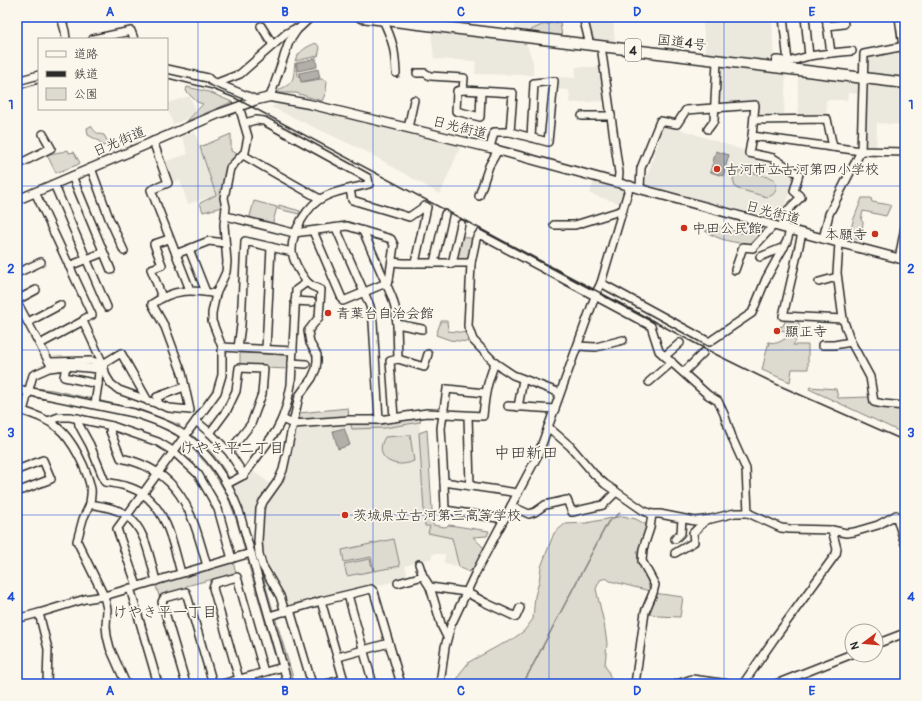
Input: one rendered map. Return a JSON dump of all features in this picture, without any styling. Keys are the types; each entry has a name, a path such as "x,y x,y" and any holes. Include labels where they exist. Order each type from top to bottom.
{"highway":[{"name":"国道4号","path":"361,17 905,83"}],"main road":[{"name":"日光街道","path":"17,200 153,141 239,106 270,97 309,104 494,149 902,260"}],"street":[{"path":"61,17 66,38"},
{"path":"270,97 289,42 297,30 311,17"},
{"path":"583,17 590,45"},
{"path":"783,17 788,62"},
{"path":"805,17 809,56"},
{"path":"826,17 831,53"},
{"path":"827,26 844,24 843,17"},
{"path":"823,239 829,214 861,151 864,54 904,46 899,17"},
{"path":"383,20 392,38 395,53 396,73"},
{"path":"261,26 273,45"},
{"path":"217,83 240,74 287,33 294,29 297,30"},
{"path":"98,38 131,31 134,38"},
{"path":"601,46 619,172 618,182"},
{"path":"776,68 776,60 788,62 809,56 852,51"},
{"path":"708,129 714,121 717,60"},
{"path":"168,69 208,78 210,81 257,100"},
{"path":"417,73 425,73 430,76 464,78 463,90"},
{"path":"17,81 38,75"},
{"path":"479,196 494,149 494,132 510,132 531,138 548,142 554,80 534,83 531,138"},
{"path":"481,92 480,117 456,111 457,91 463,90 513,93 510,132"},
{"path":"408,128 414,100"},
{"path":"601,284 709,342 755,310 766,279 787,241 786,229 788,210 801,197 794,191 799,174 773,158 749,153 755,105 686,110 677,124 660,121 641,168 640,188"},
{"path":"158,684 134,587 117,529 217,392 222,375 222,347 212,321 213,304 226,272 224,226 226,207 224,198 230,168 245,152 248,137 239,106"},
{"path":"582,116 611,116"},
{"path":"754,120 828,119 833,147"},
{"path":"244,123 256,120 264,121 368,178 368,184 327,195 320,199 308,211 294,234 291,245 292,252 300,274 312,286 321,290 319,317 308,331 310,343 317,355 317,361 312,378 299,396 283,470 278,481 262,502 259,517 259,554 262,565 288,611 312,684"},
{"path":"17,165 50,148 43,134"},
{"path":"752,136 861,151 905,152"},
{"path":"153,141 168,183 151,190 190,290"},
{"path":"243,155 320,199"},
{"path":"91,168 109,218 124,251"},
{"path":"72,176 102,252 111,270"},
{"path":"54,184 107,307"},
{"path":"440,684 447,637 457,610 538,454 595,296 601,284 630,185"},
{"path":"350,189 352,200 409,217 425,206 427,207 415,263"},
{"path":"35,192 92,315 40,344"},
{"path":"554,225 575,225 623,210"},
{"path":"434,264 445,214"},
{"path":"226,216 294,234 312,231 336,228 347,226 391,239 394,245 389,280 386,283 343,301 312,231"},
{"path":"452,264 461,224"},
{"path":"735,270 743,248 753,248 773,226"},
{"path":"902,260 905,227"},
{"path":"336,228 365,291 374,322 379,420"},
{"path":"363,231 395,307 398,359"},
{"path":"802,233 783,316 843,319"},
{"path":"560,393 513,375 495,363 473,340 468,326 471,263 476,239 479,234 651,326 659,351 708,395 718,402 746,469 748,513"},
{"path":"162,297 151,269 162,265 154,244 170,239"},
{"path":"176,254 208,241 225,243"},
{"path":"238,348 241,325 245,241 292,252"},
{"path":"839,243 837,277 843,319 851,342 870,377 874,402 905,406"},
{"path":"266,349 271,247"},
{"path":"760,257 784,247"},
{"path":"189,249 206,292"},
{"path":"69,266 102,252"},
{"path":"17,273 41,262"},
{"path":"392,262 434,264 471,263"},
{"path":"819,282 837,277"},
{"path":"227,484 244,475 276,431 282,419 291,385 296,290 307,282"},
{"path":"36,290 17,301 49,362 91,361 103,364 121,353 148,401"},
{"path":"190,410 182,373 165,327 152,304 162,297 190,290 216,294"},
{"path":"295,300 312,302"},
{"path":"28,322 60,305"},
{"path":"83,321 103,364 106,376 115,387 126,393 169,408 204,411"},
{"path":"397,324 422,329"},
{"path":"578,346 596,347 623,340"},
{"path":"822,345 834,345 851,342"},
{"path":"665,356 680,343"},
{"path":"222,347 293,351"},
{"path":"684,372 703,353"},
{"path":"394,418 390,361 398,359 424,367 428,354"},
{"path":"649,382 672,362"},
{"path":"292,363 306,364"},
{"path":"282,419 293,424 349,420 379,420 427,413 483,416 487,382 495,363"},
{"path":"66,366 64,377 98,384"},
{"path":"95,404 99,368 66,366 49,368 33,375 23,411 57,427 68,439 81,461 91,491 90,504 83,519 77,541 104,596 107,609 107,636 110,648 126,684"},
{"path":"210,433 227,410 236,391 239,368 264,369 262,394 251,424 229,452"},
{"path":"518,407 523,380"},
{"path":"159,405 157,397 184,387"},
{"path":"17,389 95,404 146,417 185,435 207,456 227,484 239,511 288,684"},
{"path":"485,393 447,389 441,428 445,510 504,519"},
{"path":"508,406 555,409"},
{"path":"468,416 470,486"},
{"path":"48,422 60,417 78,418 112,426 151,438 173,451 198,474 212,498 218,509 232,559"},
{"path":"78,418 79,425 90,445 105,482 125,486 142,493 164,518 181,573"},
{"path":"196,421 229,452 244,475"},
{"path":"112,426 110,431 121,458 144,465 158,473 178,492 191,513 207,566"},
{"path":"548,428 570,446 594,474 616,492 644,511 652,514 660,514 695,521 735,513 748,513 781,528 832,530 846,533 878,525 896,515 905,544"},
{"path":"17,470 43,460 50,479 17,492"},
{"path":"444,482 518,493"},
{"path":"511,506 529,514 535,512 544,504 567,500 572,512 604,505 616,492"},
{"path":"90,504 116,510 127,515 139,528 156,581"},
{"path":"635,684 645,612 653,593 654,585 642,561 643,549 650,528 652,514"},
{"path":"674,539 681,533 682,519"},
{"path":"675,553 694,542 693,533 706,520"},
{"path":"743,684 836,554 837,549 832,530"},
{"path":"17,616 39,613 85,599 104,596 251,553"},
{"path":"419,564 423,576 430,587 442,627 447,637"},
{"path":"398,582 423,576"},
{"path":"239,679 213,588 215,583 237,577 264,672"},
{"path":"430,587 466,592 516,617 520,608"},
{"path":"269,616 371,589 374,592 401,684"},
{"path":"186,684 162,602 164,598 186,592 213,684"},
{"path":"348,595 373,684"},
{"path":"321,601 345,682 326,684"},
{"path":"39,613 48,649 47,684"},
{"path":"884,641 905,632"},
{"path":"338,658 389,643"},
{"path":"776,684 844,657"},
{"path":"222,684 283,667"},
{"path":"677,684 692,679 729,684"}],"shaded area":[{"path":"512,17 551,17 552,22 517,32"},
{"path":"599,17 613,17 615,43 591,39 584,20"},
{"path":"702,17 772,17 774,64 706,54"},
{"path":"431,32 526,43 533,62 533,75 475,74 476,61 434,59"},
{"path":"905,48 905,77 865,73 864,54"},
{"path":"316,58 317,67 298,71 296,63"},
{"path":"720,66 786,71 784,114 758,116 758,103 717,106"},
{"path":"576,67 602,67 607,101 570,103 569,90 556,89 557,77 575,78"},
{"path":"318,69 320,78 301,82 299,73"},
{"path":"798,75 860,81 859,94 848,93 847,100 826,100 827,116 798,115"},
{"path":"865,81 903,88 903,105 905,105 904,125 877,123 876,148 863,148"},
{"path":"190,96 196,111 184,120 173,124 168,110 168,103"},
{"path":"299,102 462,143 440,194 367,152 271,107 281,103"},
{"name":"古河市立古河第四小学校","path":"664,124 746,151 773,162 795,176 780,223 644,186"},
{"path":"195,132 216,195 188,204 180,180 168,183 161,163 188,154 182,136"},
{"path":"716,151 729,155 723,176 710,172"},
{"path":"595,177 627,187 622,204 590,194"},
{"name":"茨城県立古河第三高等学校","path":"419,416 420,431 425,431 430,530 455,538 453,549 458,550 456,566 444,563 445,554 432,554 432,558 405,566 408,578 292,607 286,607 267,570 262,556 260,521 265,502 278,484 294,425"},
{"path":"344,428 350,445 338,449 333,431"},
{"path":"250,469 272,485 258,507 256,515 243,519 228,485"}],"green space":[{"path":"560,22 562,37 532,34 531,30 542,25"},
{"path":"316,43 320,48 318,56 295,61 303,50"},
{"path":"295,63 298,76 303,82 321,79 327,81 326,92 322,101 296,93 278,93 280,89 291,82"},
{"path":"187,87 209,92 232,102 187,121 203,104 197,102 186,91"},
{"path":"91,126 96,132 104,135 109,144 103,146 99,141 88,135 87,128"},
{"path":"231,134 231,151 240,155 227,169 223,207 203,212 200,203 216,195 200,147"},
{"path":"68,150 69,153 74,152 80,163 56,173 47,155"},
{"path":"744,170 774,179 776,185 775,193 767,197 735,187 733,179 737,173"},
{"path":"862,198 871,198 872,202 891,205 886,216 863,211 861,220 863,222 861,240 849,238 853,221"},
{"path":"254,201 277,207 272,226 249,220"},
{"path":"279,205 300,211 299,214 278,209"},
{"path":"751,223 768,228 750,244 738,243 715,237 705,231 719,227 738,232 750,233"},
{"path":"460,236 474,239 470,262 454,262"},
{"path":"786,319 794,319 799,323 799,329 794,333 796,341 793,345 808,345 808,369 792,369 790,382 762,370 768,345 770,345 768,342 777,343 785,339 786,331 779,330 779,327 783,326"},
{"path":"441,321 447,321 448,331 468,333 468,342 450,340 436,335"},
{"path":"240,353 290,355 289,369 240,367"},
{"path":"810,387 836,389 838,398 869,397 873,406 905,408 905,434 809,389"},
{"path":"35,388 53,390 141,410 180,425 175,435 157,425 127,415 80,405 35,398 32,396"},
{"path":"348,408 349,418 300,422 299,413"},
{"path":"421,416 420,422 385,428 352,429 350,422"},
{"path":"427,430 433,525 445,527 449,525 489,531 487,536 473,537 484,548 476,565 469,572 459,567 452,538 428,533 430,526 425,526 419,433"},
{"path":"410,435 414,461 400,464 393,463 383,456 381,451 385,437"},
{"path":"194,437 210,450 230,479 227,488 240,522 247,526 254,550 245,552 237,521 225,492 204,461 185,441"},
{"path":"623,516 636,519 648,526 637,553 639,563 647,579 650,591 610,581 606,578 600,580 596,589 607,643 605,665 613,684 455,684 461,672 469,662 510,641 524,631 533,619 535,596 541,567 554,533 565,524 586,523"},
{"path":"394,539 400,566 374,571 371,557 344,562 342,550"},
{"path":"370,559 373,571 347,576 344,564"},
{"path":"258,560 295,684 283,684 248,563"},
{"path":"233,562 236,573 186,586 186,589 159,596 155,583"},
{"path":"653,593 683,597 680,617 658,616 645,612"}],"waterway":[{"path":"523,684 608,522 620,513"}],"railway":[{"path":"168,78 212,89 235,98 717,355 778,385 905,441"},
{"path":"17,90 38,83"}],"place":[{"name":"古河市立古河第四小学校","path":"717,169"},
{"name":"中田公民館","path":"684,228"},
{"name":"本願寺","path":"875,234"},
{"name":"青葉台自治会館","path":"328,313"},
{"name":"顯正寺","path":"777,331"},
{"name":"茨城県立古河第三高等学校","path":"345,515"}],"district":[{"name":"けやき平二丁目","path":"232,448"},
{"name":"中田新田","path":"526,452"},
{"name":"けやき平一丁目","path":"165,612"}]}
